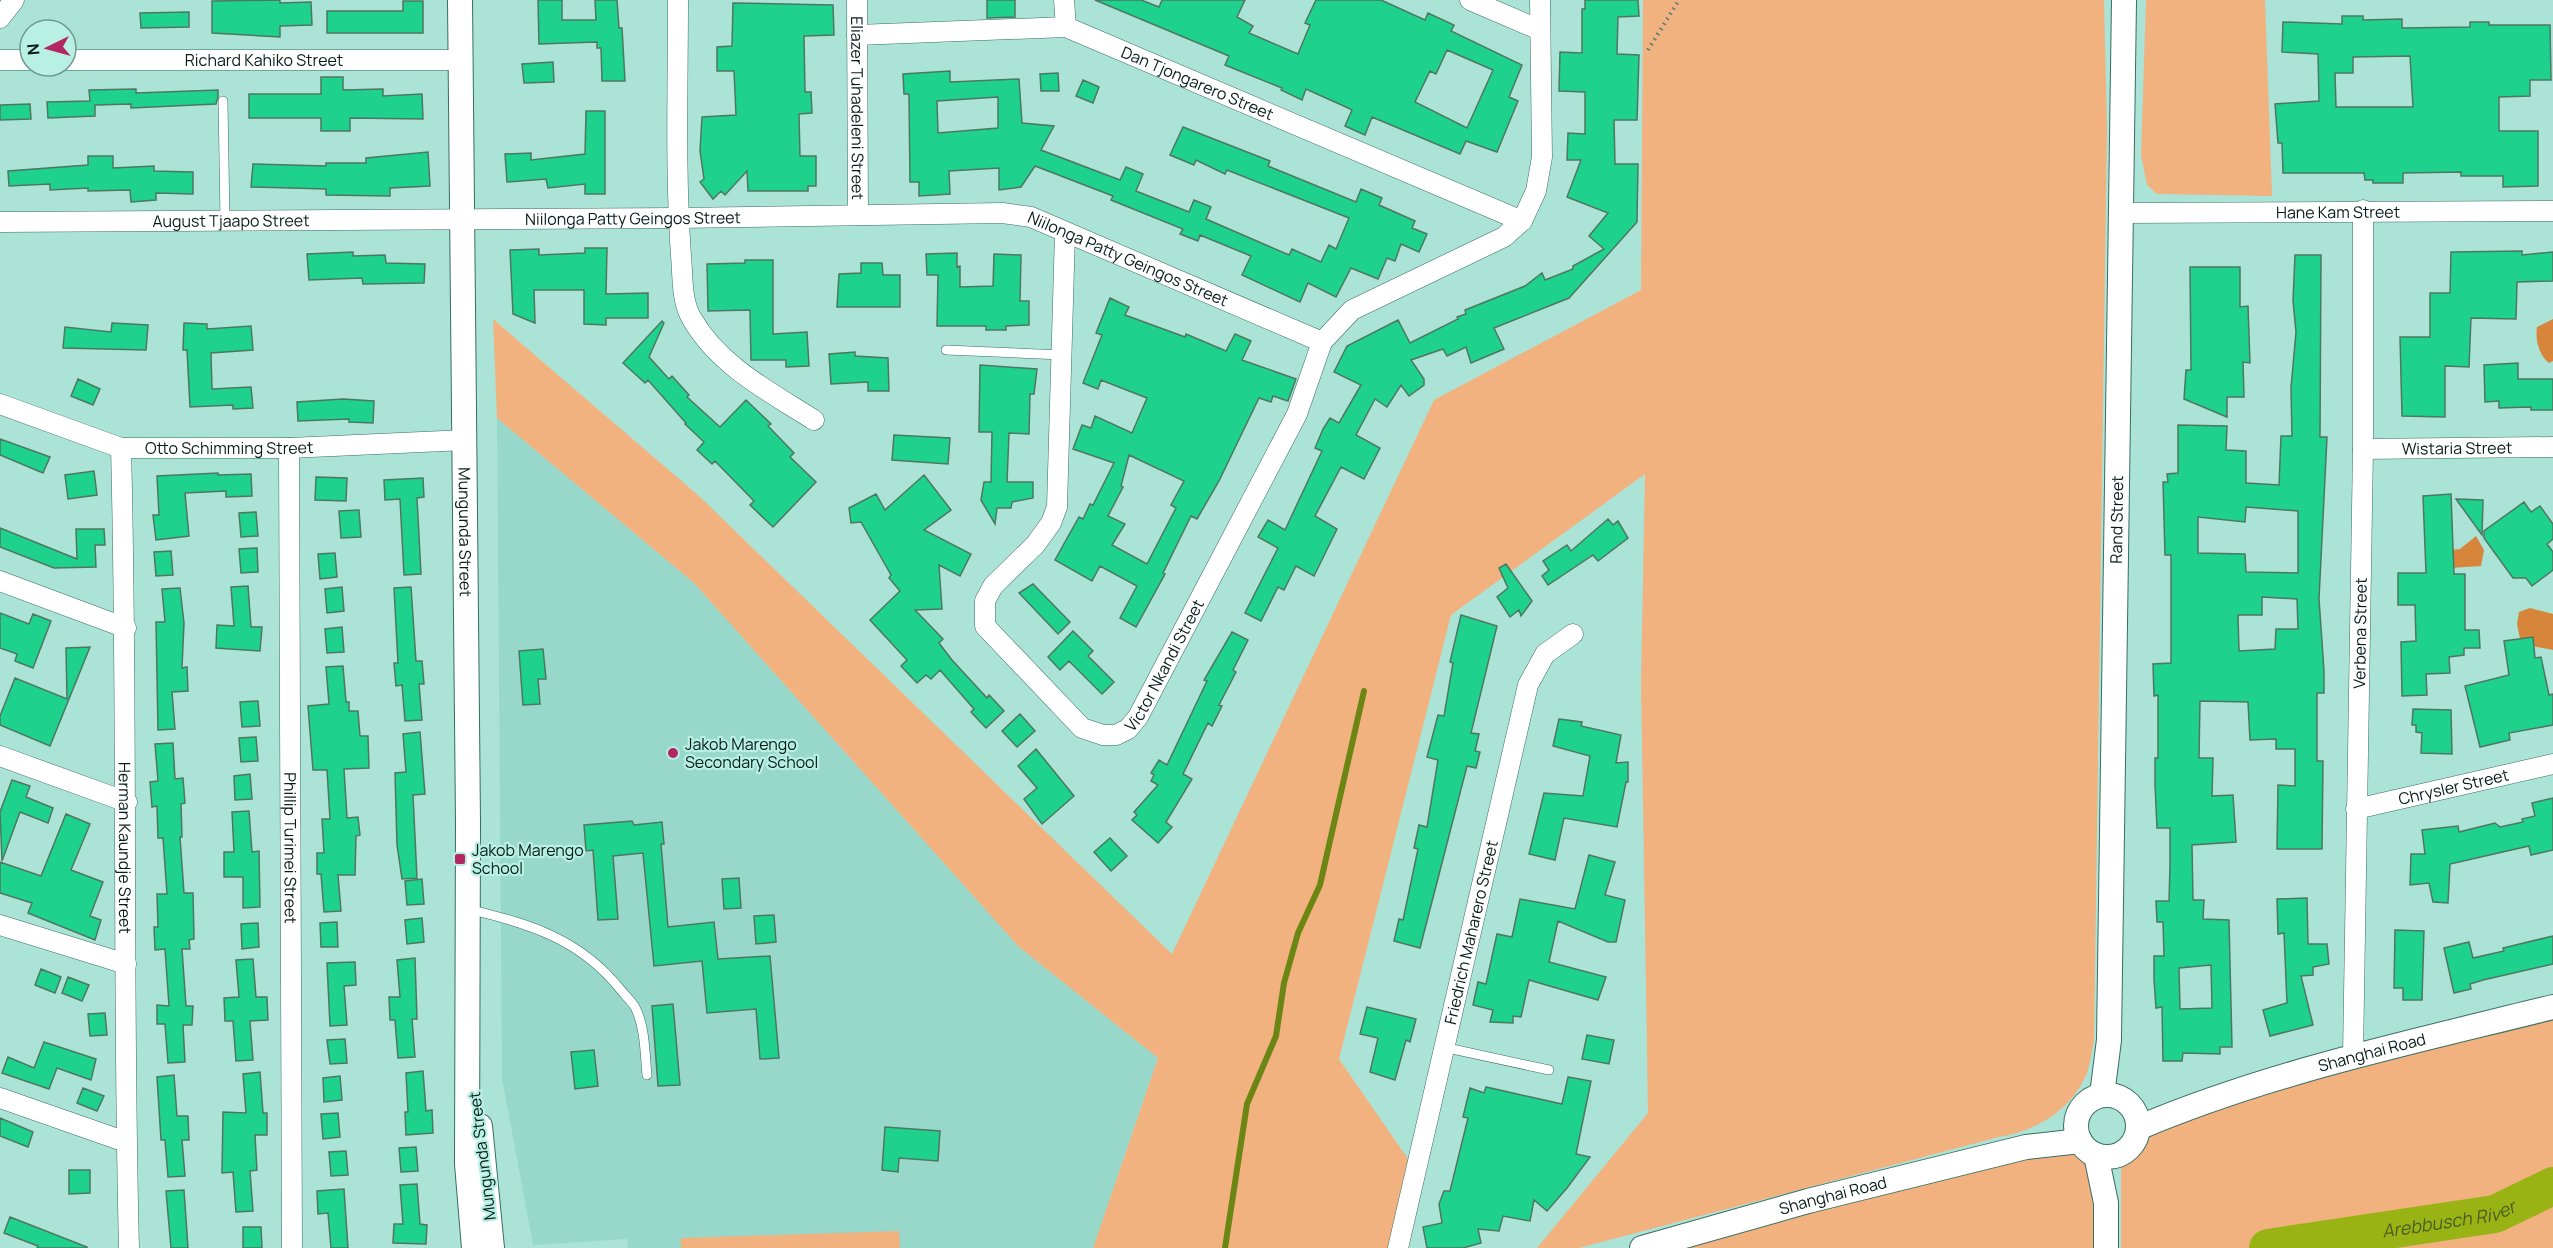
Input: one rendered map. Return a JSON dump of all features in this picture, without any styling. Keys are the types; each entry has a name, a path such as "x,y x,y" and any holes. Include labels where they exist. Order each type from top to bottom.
{"street":[{"path":"0,18 14,0"},
{"name":"Mungunda Street","path":"460,0 466,440 467,1164 474,1248"},
{"path":"678,0 678,218 685,303 691,318 741,374 814,420"},
{"name":"Eliazer Tuhadeleni Street","path":"857,0 858,215"},
{"path":"1064,0 1066,27"},
{"path":"1470,0 1540,30"},
{"path":"1322,342 1352,310 1504,237 1522,221 1536,191 1542,157 1540,0"},
{"name":"Rand Street","path":"2117,1099 2109,1040 2124,0"},
{"name":"Dan Tjongarero Street","path":"857,35 1066,27 1522,221"},
{"path":"0,60 18,60"},
{"name":"Richard Kahiko Street","path":"78,60 461,60"},
{"name":"Hane Kam Street","path":"2122,213 2362,210 2553,212"},
{"name":"Verbena Street","path":"2353,1056 2363,449 2362,210"},
{"name":"Niilonga Patty Geingos Street","path":"463,220 1002,213 1031,217 1322,342"},
{"name":"August Tjaapo Street","path":"0,222 463,220"},
{"name":"Victor Nkandi Street","path":"1065,233 1057,507 1051,523 1035,545 993,586 985,601 983,612 985,626 998,642 1082,728 1103,735 1116,735 1128,729 1138,717 1292,424 1322,342"},
{"name":"Otto Schimming Street","path":"0,404 121,448 289,448 466,440"},
{"name":"Wistaria Street","path":"2363,449 2553,447"},
{"name":"Herman Kaundje Street","path":"121,448 126,628 126,1142 129,1248"},
{"name":"Phillip Turimei Street","path":"289,448 292,1248"},
{"path":"0,581 126,628"},
{"name":"Friedrich Maharero Street","path":"1398,1248 1528,685 1545,654 1573,634"},
{"path":"0,756 127,802"},
{"name":"Chrysler Street","path":"2356,809 2553,764"},
{"path":"0,925 126,964"},
{"name":"Shanghai Road","path":"2138,1128 2193,1105 2353,1056 2553,1007"},
{"name":"Mungunda Street","path":"468,1065 476,1091 492,1248"},
{"path":"0,1098 126,1142"},
{"path":"2085,1138 2113,1156 2121,1153 2132,1143 2138,1128 2136,1115 2117,1099 2082,1107 2085,1138 2106,1208"},
{"name":"Shanghai Road","path":"2117,1099 2193,1105"},
{"name":"Shanghai Road","path":"1642,1248 1808,1201 2026,1147 2085,1138"},
{"path":"2106,1248 2106,1208 2121,1153"}],"lane":[{"path":"223,101 225,221"},
{"path":"946,350 1062,355"},
{"path":"468,909 521,922 567,942 606,972 635,1007 643,1037 647,1075"},
{"path":"1443,1047 1549,1070"}],"path":[{"path":"1648,50 1679,0"}],"shaded area":[{"path":"1643,0 2104,0 2107,128 2094,1041 2087,1073 2072,1098 2062,1108 2051,1117 2026,1130 1579,1248 1537,1248 1648,1113 1641,681 1645,474 1451,615 1339,1059 1415,1169 1398,1248 1093,1248 1158,1058 1019,947 694,583 497,418 493,319 699,496 1172,954 1434,400 1641,290"},
{"path":"2146,0 2265,0 2272,196 2157,194 2147,185 2141,155"},
{"path":"2553,319 2553,361 2549,363 2540,352 2537,327"},
{"name":"Jakob Marengo Secondary School","path":"497,418 694,583 1019,947 1158,1058 1093,1248 628,1248 627,1239 533,1245 502,1078"},
{"path":"2476,536 2484,550 2481,566 2450,568 2451,550 2460,549"},
{"path":"2530,608 2553,614 2553,650 2527,645 2520,639 2517,624 2519,612"},
{"path":"2553,1007 2553,1248 2121,1248 2121,1153 2132,1143 2138,1128"},
{"path":"2080,1141 2096,1155 2105,1248 1672,1248"},
{"path":"899,1231 900,1248 681,1248 681,1238"}],"building":[{"path":"280,0 280,3 311,2 312,25 280,26 280,37 212,33 212,1"},
{"path":"538,0 562,0 562,20 596,20 595,0 617,0 619,28 622,28 625,81 602,81 601,48 597,48 597,42 539,44"},
{"path":"987,0 1015,0 1015,17 987,18"},
{"path":"1095,0 1141,0 1159,7 1162,0 1245,0 1237,17 1253,26 1249,33 1298,54 1310,25 1305,23 1316,0 1381,0 1425,20 1428,13 1454,25 1451,31 1522,65 1509,97 1518,101 1497,152 1466,141 1460,154 1372,117 1365,135 1345,126 1352,110 1306,89 1302,100 1281,90 1282,88 1225,65 1229,56","holes":["1447,50 1493,70 1467,128 1415,102 1430,71 1436,74"]},
{"path":"1585,0 1638,0 1639,16 1618,17 1617,54 1639,55 1637,120 1614,120 1615,164 1638,164 1637,222 1569,298 1494,328 1504,349 1471,363 1466,347 1447,356 1443,349 1411,360 1424,379 1424,385 1409,396 1401,385 1387,407 1375,399 1356,435 1380,448 1364,479 1341,467 1315,516 1337,529 1314,576 1296,566 1284,590 1278,587 1261,621 1245,613 1278,548 1258,537 1268,520 1285,530 1322,451 1315,448 1323,429 1330,418 1339,423 1361,385 1334,372 1347,346 1398,320 1410,343 1458,319 1457,317 1466,314 1465,310 1525,286 1542,273 1545,280 1573,269 1573,266 1604,249 1589,236 1608,213 1567,197 1581,160 1567,160 1568,133 1585,134 1585,92 1559,91 1560,52 1582,53 1582,9 1585,9"},
{"path":"403,1 423,1 423,33 327,33 327,11 403,11"},
{"path":"733,3 833,5 834,35 804,36 805,92 811,92 812,113 799,114 800,156 816,156 816,186 808,186 808,191 748,191 747,171 725,195 721,191 713,199 700,182 704,179 700,151 702,117 736,115 734,71 717,71 717,47 732,46"},
{"path":"189,12 189,27 141,28 140,13"},
{"path":"2342,16 2363,16 2363,20 2402,19 2402,28 2470,27 2470,22 2489,22 2489,25 2550,25 2551,80 2530,80 2530,96 2499,97 2499,131 2538,131 2538,186 2503,187 2503,176 2461,176 2461,172 2403,173 2403,183 2373,183 2373,180 2365,180 2364,173 2283,173 2282,143 2278,143 2275,104 2319,101 2318,54 2282,52 2283,22 2342,24","holes":["2410,56 2413,107 2336,107 2335,73 2353,73 2353,57"]},
{"path":"553,62 554,82 524,83 522,64"},
{"path":"950,71 950,82 1019,79 1022,123 1054,126 1041,150 1120,180 1126,167 1143,174 1136,191 1189,212 1194,200 1211,207 1206,219 1289,255 1292,249 1321,262 1329,245 1336,249 1349,218 1227,170 1225,174 1196,160 1194,165 1170,155 1183,127 1270,161 1268,166 1356,202 1361,189 1382,198 1379,205 1415,221 1412,228 1427,234 1419,252 1401,244 1395,261 1387,258 1378,279 1351,268 1336,297 1308,283 1300,302 1242,275 1251,256 1200,235 1198,241 1180,234 1183,229 1111,200 1113,196 1035,166 1021,187 999,190 999,168 949,171 950,194 919,196 919,182 910,182 909,94 904,94 903,74","holes":["998,97 998,128 938,133 937,101"]},
{"path":"1058,73 1059,91 1041,91 1040,74"},
{"path":"321,77 343,77 343,90 383,89 383,96 422,94 423,119 350,118 350,131 321,131 321,118 249,118 249,94 321,94"},
{"path":"1083,80 1099,87 1093,103 1076,96"},
{"path":"136,89 136,93 218,90 218,97 216,104 131,108 131,104 95,105 95,116 48,118 47,102 90,101 89,90"},
{"path":"30,104 31,119 0,120 0,105"},
{"path":"586,111 605,111 605,194 585,194 585,184 548,188 546,179 507,182 505,154 531,153 531,160 585,154"},
{"path":"428,152 430,186 390,188 390,196 326,195 326,189 251,187 253,164 326,166 326,163 366,163 366,158"},
{"path":"88,156 113,156 113,168 154,166 154,171 193,172 193,194 156,193 156,200 131,202 130,190 88,191 88,188 50,190 50,184 9,186 8,171 88,165"},
{"path":"585,248 607,248 606,294 648,293 648,318 606,318 606,325 584,324 584,290 534,290 535,323 513,314 510,250 539,249 539,255 585,253"},
{"path":"2522,251 2522,255 2553,252 2553,281 2517,282 2516,319 2471,318 2469,367 2445,366 2445,417 2402,416 2400,337 2430,337 2430,293 2450,293 2451,252"},
{"path":"353,252 353,256 385,255 386,263 425,264 424,283 363,284 362,278 309,280 307,254"},
{"path":"957,253 957,267 960,266 960,287 993,286 994,254 1021,255 1020,301 1029,301 1029,325 1006,326 1006,330 986,330 986,326 937,326 938,275 927,275 926,254"},
{"path":"2295,255 2321,255 2320,437 2327,437 2319,599 2324,693 2317,693 2317,761 2323,761 2322,849 2277,849 2278,785 2295,786 2295,749 2276,749 2276,739 2250,740 2248,702 2200,701 2199,758 2213,758 2212,796 2233,795 2236,842 2192,845 2193,900 2204,900 2203,919 2229,920 2232,1047 2220,1047 2220,1054 2183,1053 2182,1061 2163,1061 2162,1007 2156,1008 2154,956 2164,956 2163,922 2157,922 2156,901 2169,901 2170,828 2157,828 2155,758 2158,758 2158,695 2154,696 2153,664 2171,663 2171,555 2165,555 2163,482 2168,482 2167,474 2178,473 2178,425 2227,426 2226,450 2246,451 2246,483 2279,485 2281,436 2292,436 2291,388 2296,332 2293,301","holes":["2246,507 2298,511 2298,573 2246,572 2245,554 2198,553 2198,517 2245,522","2262,597 2297,599 2298,629 2276,629 2275,649 2239,651 2238,615 2262,615","2211,965 2212,1008 2180,1009 2179,968"]},
{"path":"745,260 773,260 773,334 807,332 809,366 786,367 786,360 751,360 750,310 708,311 707,264 745,263"},
{"path":"861,263 882,263 883,275 900,275 900,307 837,307 839,274 861,273"},
{"path":"2190,267 2240,267 2240,307 2248,306 2250,363 2243,362 2244,397 2227,397 2227,417 2184,399 2186,370 2191,370"},
{"path":"1110,298 1129,307 1125,315 1185,337 1186,334 1226,351 1235,334 1251,341 1242,360 1296,379 1288,401 1273,396 1271,402 1259,398 1219,481 1197,519 1191,516 1163,573 1165,574 1136,627 1120,618 1137,586 1100,566 1092,581 1055,560 1079,517 1083,519 1090,504 1093,505 1114,463 1073,449 1082,425 1091,428 1095,416 1132,433 1147,398 1101,380 1098,389 1083,383 1102,335 1096,333","holes":["1129,455 1184,481 1171,505 1176,508 1147,564 1112,545 1125,524 1108,516 1123,487 1121,486"]},
{"path":"662,321 664,323 649,357 669,379 672,376 689,395 687,397 720,427 746,400 771,424 768,426 794,453 790,457 816,482 773,527 750,505 754,501 715,461 712,464 697,450 704,442 685,424 648,380 645,383 623,363"},
{"path":"112,323 148,325 146,350 63,348 65,327 111,332"},
{"path":"184,323 207,324 207,329 251,326 253,350 211,353 212,389 251,387 253,408 233,409 233,405 190,407 187,350 183,350"},
{"path":"855,352 855,356 888,358 889,391 868,391 868,382 831,384 829,354"},
{"path":"2518,363 2518,379 2553,379 2553,410 2531,410 2531,407 2499,408 2499,401 2485,402 2484,365"},
{"path":"980,365 1037,369 1034,394 1030,394 1029,434 1009,433 1007,482 1033,482 1033,498 1012,502 1011,508 997,508 995,524 981,500 984,482 991,482 992,432 979,432"},
{"path":"78,379 100,389 93,405 71,396"},
{"path":"343,399 374,401 373,423 349,422 349,419 298,421 297,402"},
{"path":"894,435 950,438 948,464 892,460"},
{"path":"0,439 50,457 43,473 0,455"},
{"path":"94,471 97,495 68,499 65,475"},
{"path":"218,473 218,475 251,474 252,496 226,497 226,491 185,493 189,536 156,540 153,515 159,515 157,476"},
{"path":"924,475 951,510 924,530 971,554 960,576 939,565 942,609 915,610 943,639 939,643 952,660 987,698 989,695 1004,711 986,728 971,712 974,709 940,670 931,679 926,675 917,683 901,666 907,660 870,620 900,591 889,578 891,575 861,522 851,523 849,508 876,494 885,510"},
{"path":"316,477 347,478 346,501 315,500"},
{"path":"423,478 424,497 417,498 421,574 404,575 400,499 385,500 384,480"},
{"path":"2451,494 2454,574 2465,574 2465,630 2479,630 2480,648 2464,648 2464,655 2449,657 2450,673 2426,674 2427,695 2402,696 2401,642 2416,641 2415,605 2398,605 2398,573 2426,573 2423,496"},
{"path":"2456,499 2483,500 2482,535"},
{"path":"2524,502 2531,512 2540,506 2553,524 2553,539 2547,544 2553,552 2553,570 2532,586 2526,578 2513,578 2484,538 2484,531"},
{"path":"359,510 361,537 341,538 339,511"},
{"path":"256,512 258,536 241,537 239,513"},
{"path":"1608,519 1613,525 1618,521 1628,538 1598,561 1593,555 1548,585 1542,576 1549,570 1543,561 1567,545 1571,551"},
{"path":"0,528 77,559 76,529 104,529 105,545 95,545 96,567 54,568 0,547"},
{"path":"257,548 258,572 241,573 239,549"},
{"path":"171,551 173,575 156,576 154,552"},
{"path":"335,553 337,577 320,579 318,554"},
{"path":"1506,564 1532,601 1521,616 1519,610 1510,617 1497,597 1508,588 1499,568"},
{"path":"1033,584 1070,622 1058,634 1019,593"},
{"path":"248,586 251,627 262,627 260,651 216,648 217,625 234,626 231,587"},
{"path":"342,587 344,611 327,613 325,589"},
{"path":"411,587 416,661 422,661 424,684 419,684 422,720 405,721 402,685 396,686 394,663 398,663 394,588"},
{"path":"180,588 184,623 182,668 187,667 188,691 172,692 175,729 158,730 156,622 165,622 162,589"},
{"path":"0,613 29,624 33,614 51,621 33,668 15,661 17,654 0,648"},
{"path":"1461,615 1497,626 1471,733 1479,734 1475,751 1480,752 1476,768 1467,766 1420,948 1394,941 1399,919 1403,920 1418,849 1414,848 1419,825 1427,827 1438,760 1427,757 1438,715 1444,716 1453,663 1450,662"},
{"path":"342,627 344,652 327,653 325,629"},
{"path":"1073,631 1093,651 1088,656 1114,682 1102,694 1069,661 1060,670 1048,657"},
{"path":"1232,632 1248,640 1233,670 1236,672 1219,705 1222,706 1212,726 1208,723 1183,774 1192,779 1166,822 1172,827 1158,843 1132,820 1137,815 1134,812 1158,785 1151,781 1154,775 1151,773 1159,760 1167,765 1207,681 1204,680"},
{"path":"2533,637 2535,658 2541,657 2549,695 2553,694 2553,725 2509,733 2510,740 2480,747 2465,686 2509,675 2504,641"},
{"path":"90,647 50,746 0,725 0,716 15,678 67,699 66,648"},
{"path":"543,649 546,679 538,679 540,704 523,705 519,651"},
{"path":"343,666 349,711 358,711 360,736 368,736 369,768 344,769 347,818 358,817 360,835 356,836 355,875 338,875 341,911 324,912 321,874 317,874 317,853 324,853 322,819 330,819 327,770 313,770 308,706 329,704 326,667"},
{"path":"258,701 260,726 242,727 240,702"},
{"path":"2413,709 2451,710 2452,754 2421,753 2422,733 2416,732 2416,725 2412,725"},
{"path":"1020,714 1035,731 1017,747 1002,731"},
{"path":"1559,719 1582,722 1581,726 1621,735 1616,763 1628,762 1628,782 1626,782 1617,827 1564,818 1555,860 1529,854 1544,793 1583,796 1590,756 1553,746"},
{"path":"420,732 425,794 413,795 417,878 402,879 397,845 395,773 406,772 403,734"},
{"path":"256,737 258,761 241,762 239,738"},
{"path":"173,743 175,779 183,778 185,803 181,804 182,837 180,837 184,893 193,893 194,939 189,940 190,949 182,949 186,1006 193,1006 192,1025 183,1025 185,1062 168,1063 165,1024 157,1024 157,1005 169,1006 165,949 155,950 154,927 158,927 157,894 167,894 163,838 158,838 157,806 152,807 150,782 158,781 155,744"},
{"path":"1036,749 1074,796 1042,824 1024,799 1037,788 1018,766"},
{"path":"250,774 252,799 235,800 234,776"},
{"path":"12,780 30,786 26,797 53,808 48,823 20,812 2,861 0,812"},
{"path":"2553,798 2553,850 2531,855 2529,846 2450,864 2448,903 2433,902 2429,883 2410,885 2411,854 2425,854 2422,830 2458,826 2459,832 2495,823 2500,827 2523,822 2522,819 2535,816 2532,803"},
{"path":"249,811 252,852 259,851 260,907 243,908 243,877 224,877 224,852 234,852 232,812"},
{"path":"66,814 90,824 71,870 103,882 90,916 101,920 95,940 28,913 32,903 0,893 0,862 41,876"},
{"path":"632,821 634,825 662,822 664,844 661,844 668,927 714,922 718,959 770,956 779,1058 760,1059 756,1009 707,1013 702,961 654,966 643,853 613,856 618,919 598,920 593,850 586,851 584,825"},
{"path":"1110,838 1127,856 1111,871 1094,852"},
{"path":"1589,855 1615,862 1605,895 1625,900 1616,942 1608,942 1558,921 1549,962 1606,977 1598,1000 1529,980 1521,1017 1513,1016 1513,1023 1490,1022 1493,1010 1473,1005 1478,982 1486,984 1497,934 1512,937 1520,899 1575,909"},
{"path":"739,878 741,908 724,909 722,879"},
{"path":"422,879 424,904 407,905 405,881"},
{"path":"2307,898 2308,944 2327,944 2329,964 2313,967 2313,975 2301,976 2313,1025 2270,1036 2263,1010 2287,1003 2284,933 2278,934 2277,899"},
{"path":"774,915 776,942 756,944 754,916"},
{"path":"422,918 424,942 407,944 405,920"},
{"path":"337,922 338,947 321,947 320,923"},
{"path":"258,923 259,947 242,949 241,924"},
{"path":"2395,930 2424,931 2422,1000 2403,1000 2403,988 2394,988"},
{"path":"2553,936 2553,964 2483,980 2470,984 2471,989 2454,993 2444,948 2469,942 2473,958"},
{"path":"415,958 417,1019 412,1019 415,1057 398,1058 395,1020 390,1020 389,997 400,997 397,960"},
{"path":"253,959 256,997 267,997 268,1020 250,1021 253,1060 236,1061 233,1021 225,1021 224,998 239,997 236,960"},
{"path":"355,962 356,985 344,986 347,1025 330,1026 327,963"},
{"path":"41,969 61,977 55,993 35,985"},
{"path":"68,977 89,985 82,1001 62,993"},
{"path":"673,1004 680,1085 658,1086 652,1006"},
{"path":"1367,1007 1416,1019 1410,1042 1406,1040 1395,1080 1370,1072 1378,1038 1360,1034"},
{"path":"105,1013 107,1035 90,1036 88,1014"},
{"path":"1587,1035 1614,1040 1609,1064 1582,1059"},
{"path":"345,1039 347,1063 330,1064 327,1040"},
{"path":"44,1042 96,1059 91,1080 57,1068 49,1089 2,1073 8,1057 34,1068"},
{"path":"594,1050 598,1086 575,1089 571,1052"},
{"path":"423,1071 426,1111 432,1110 433,1133 406,1135 405,1112 408,1112 406,1073"},
{"path":"260,1072 263,1113 267,1113 267,1135 255,1135 257,1170 250,1171 253,1211 236,1212 233,1172 222,1173 223,1112 246,1113 243,1074"},
{"path":"174,1075 177,1116 188,1116 189,1140 182,1140 185,1176 168,1177 165,1140 161,1140 157,1077"},
{"path":"340,1076 342,1100 324,1102 323,1078"},
{"path":"1568,1077 1591,1081 1576,1154 1590,1157 1567,1188 1547,1211 1534,1200 1530,1221 1503,1216 1499,1231 1478,1229 1481,1243 1463,1248 1427,1248 1423,1227 1442,1223 1439,1204 1444,1191 1450,1191 1468,1118 1463,1117 1470,1088 1484,1093 1486,1087 1562,1104"},
{"path":"83,1088 104,1096 97,1111 77,1103"},
{"path":"338,1113 340,1137 323,1139 321,1114"},
{"path":"0,1118 33,1132 28,1147 0,1136"},
{"path":"885,1127 940,1131 938,1161 899,1158 898,1172 882,1170"},
{"path":"416,1147 418,1171 401,1172 399,1148"},
{"path":"346,1151 348,1175 331,1176 329,1152"},
{"path":"69,1170 90,1170 90,1193 69,1194"},
{"path":"417,1184 420,1224 427,1225 426,1244 393,1243 394,1224 403,1224 400,1185"},
{"path":"344,1189 348,1248 331,1248 328,1213 318,1214 317,1191"},
{"path":"184,1190 188,1248 171,1248 166,1191"},
{"path":"10,1217 87,1248 37,1248 38,1246 4,1233"},
{"path":"243,1227 261,1227 262,1248 243,1248"}],"waterway":[{"path":"1225,1248 1247,1104 1276,1036 1284,983 1298,933 1320,885 1364,691"},
{"name":"Arebbusch River","path":"2268,1248 2495,1214 2553,1186"}],"place":[{"name":"Jakob Marengo Secondary School","path":"673,753"},
{"name":"Jakob Marengo School","path":"460,859"}]}
